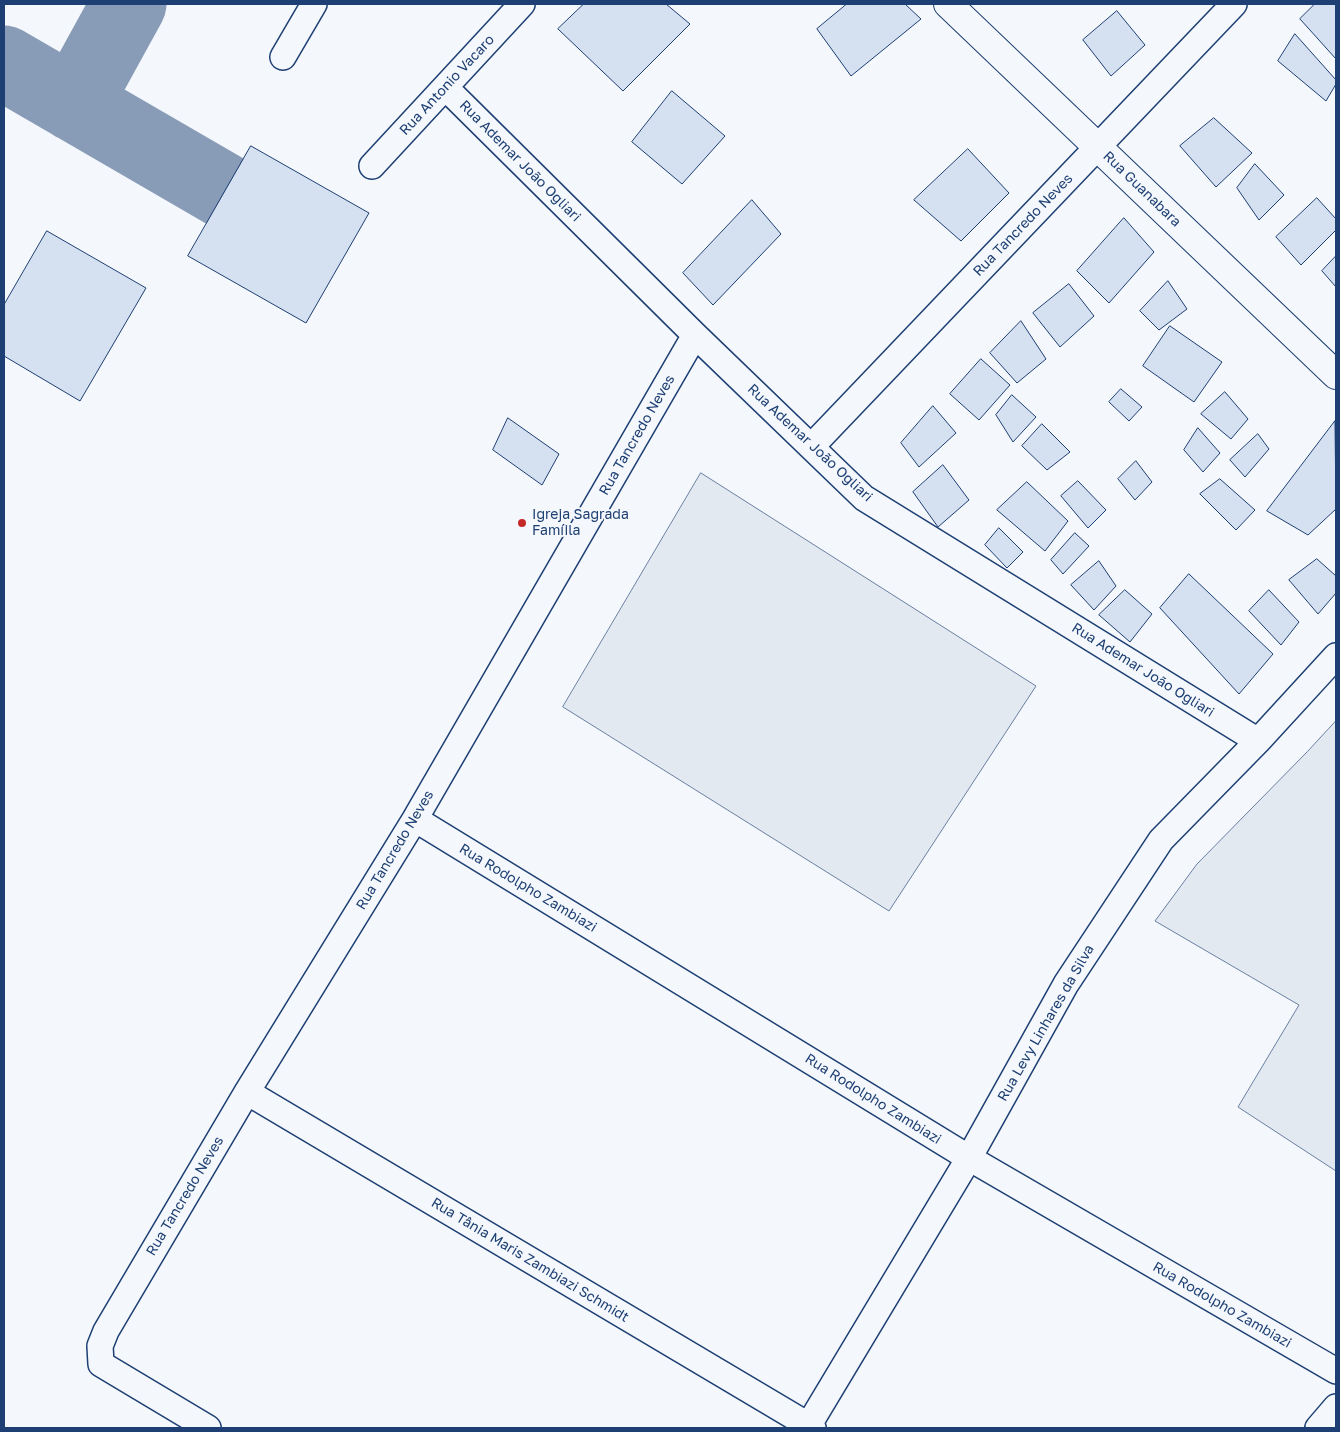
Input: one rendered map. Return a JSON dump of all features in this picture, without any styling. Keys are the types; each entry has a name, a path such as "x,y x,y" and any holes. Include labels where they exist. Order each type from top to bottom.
{"street":[{"path":"283,57 314,4"},
{"name":"Rua Antonio Vacaro","path":"372,166 522,4"},
{"name":"Rua Guanabara","path":"948,4 1336,375"},
{"name":"Rua Tancredo Neves","path":"812,446 1234,4"},
{"name":"Rua Ademar João Ogliari","path":"445,87 695,335 864,498 1258,741"},
{"name":"Rua Tancredo Neves","path":"208,1428 101,1364 100,1346 106,1331 247,1092 415,819 695,335"},
{"name":"Rua Levy Linhares da Silva","path":"809,1427 969,1158 1066,984 1161,840 1258,741 1336,656"},
{"name":"Rua Rodolpho Zambiazi","path":"415,819 969,1158 1336,1371"},
{"name":"Rua Tânia Maris Zambiazi Schmidt","path":"247,1092 809,1427"},
{"path":"1318,1428 1336,1408"}],"shaded area":[{"path":"701,473 1036,686 889,911 563,707"},
{"path":"1336,721 1336,1171 1238,1107 1299,1005 1155,921 1197,864"}],"building":[{"path":"584,4 666,4 690,24 623,91 558,29"},
{"path":"847,4 905,4 921,19 851,76 817,29"},
{"path":"1315,4 1336,5 1336,59 1300,19"},
{"path":"1117,11 1145,45 1111,76 1083,40"},
{"path":"1295,34 1336,80 1336,84 1326,101 1278,61"},
{"path":"672,91 725,136 682,184 632,142"},
{"path":"1214,118 1252,153 1216,187 1180,146"},
{"path":"251,146 369,213 306,323 188,256"},
{"path":"968,149 1009,193 961,241 914,200"},
{"path":"1255,164 1284,195 1259,220 1237,188"},
{"path":"1317,198 1336,219 1336,230 1301,265 1276,237"},
{"path":"752,200 781,234 713,305 683,273"},
{"path":"1124,218 1154,252 1109,303 1077,271"},
{"path":"47,231 146,288 80,401 4,356 4,305"},
{"path":"1336,256 1336,287 1322,271"},
{"path":"1168,281 1187,309 1159,330 1140,311"},
{"path":"1069,284 1094,316 1060,347 1033,313"},
{"path":"1021,321 1046,359 1017,383 990,353"},
{"path":"1170,326 1222,362 1194,402 1143,366"},
{"path":"981,359 1010,385 979,420 950,394"},
{"path":"1121,389 1142,407 1129,421 1109,402"},
{"path":"1225,392 1248,419 1231,439 1201,414"},
{"path":"1012,395 1036,417 1013,442 996,415"},
{"path":"933,406 956,433 919,467 901,443"},
{"path":"508,418 559,454 542,485 493,450"},
{"path":"1335,421 1336,509 1308,535 1267,511"},
{"path":"1042,424 1070,452 1047,470 1022,446"},
{"path":"1198,428 1220,453 1203,472 1184,450"},
{"path":"1258,434 1269,449 1245,477 1230,460"},
{"path":"1136,461 1152,482 1135,500 1118,479"},
{"path":"943,465 969,500 938,527 913,492"},
{"path":"1220,479 1255,510 1236,530 1200,494"},
{"path":"1078,481 1106,510 1088,528 1061,496"},
{"path":"1027,482 1068,521 1045,551 997,510"},
{"path":"999,528 1023,552 1007,568 985,545"},
{"path":"1075,533 1089,546 1063,574 1051,560"},
{"path":"1317,559 1336,576 1336,593 1318,614 1289,580"},
{"path":"1099,561 1116,586 1094,610 1071,585"},
{"path":"1189,574 1273,654 1239,694 1160,608"},
{"path":"1125,590 1152,614 1130,642 1099,615"},
{"path":"1269,590 1299,622 1281,645 1249,611"}],"taxiway":[{"path":"74,104 129,4"},
{"path":"4,63 223,190"}],"place":[{"name":"Igreja Sagrada Famíila","path":"522,523"}]}
